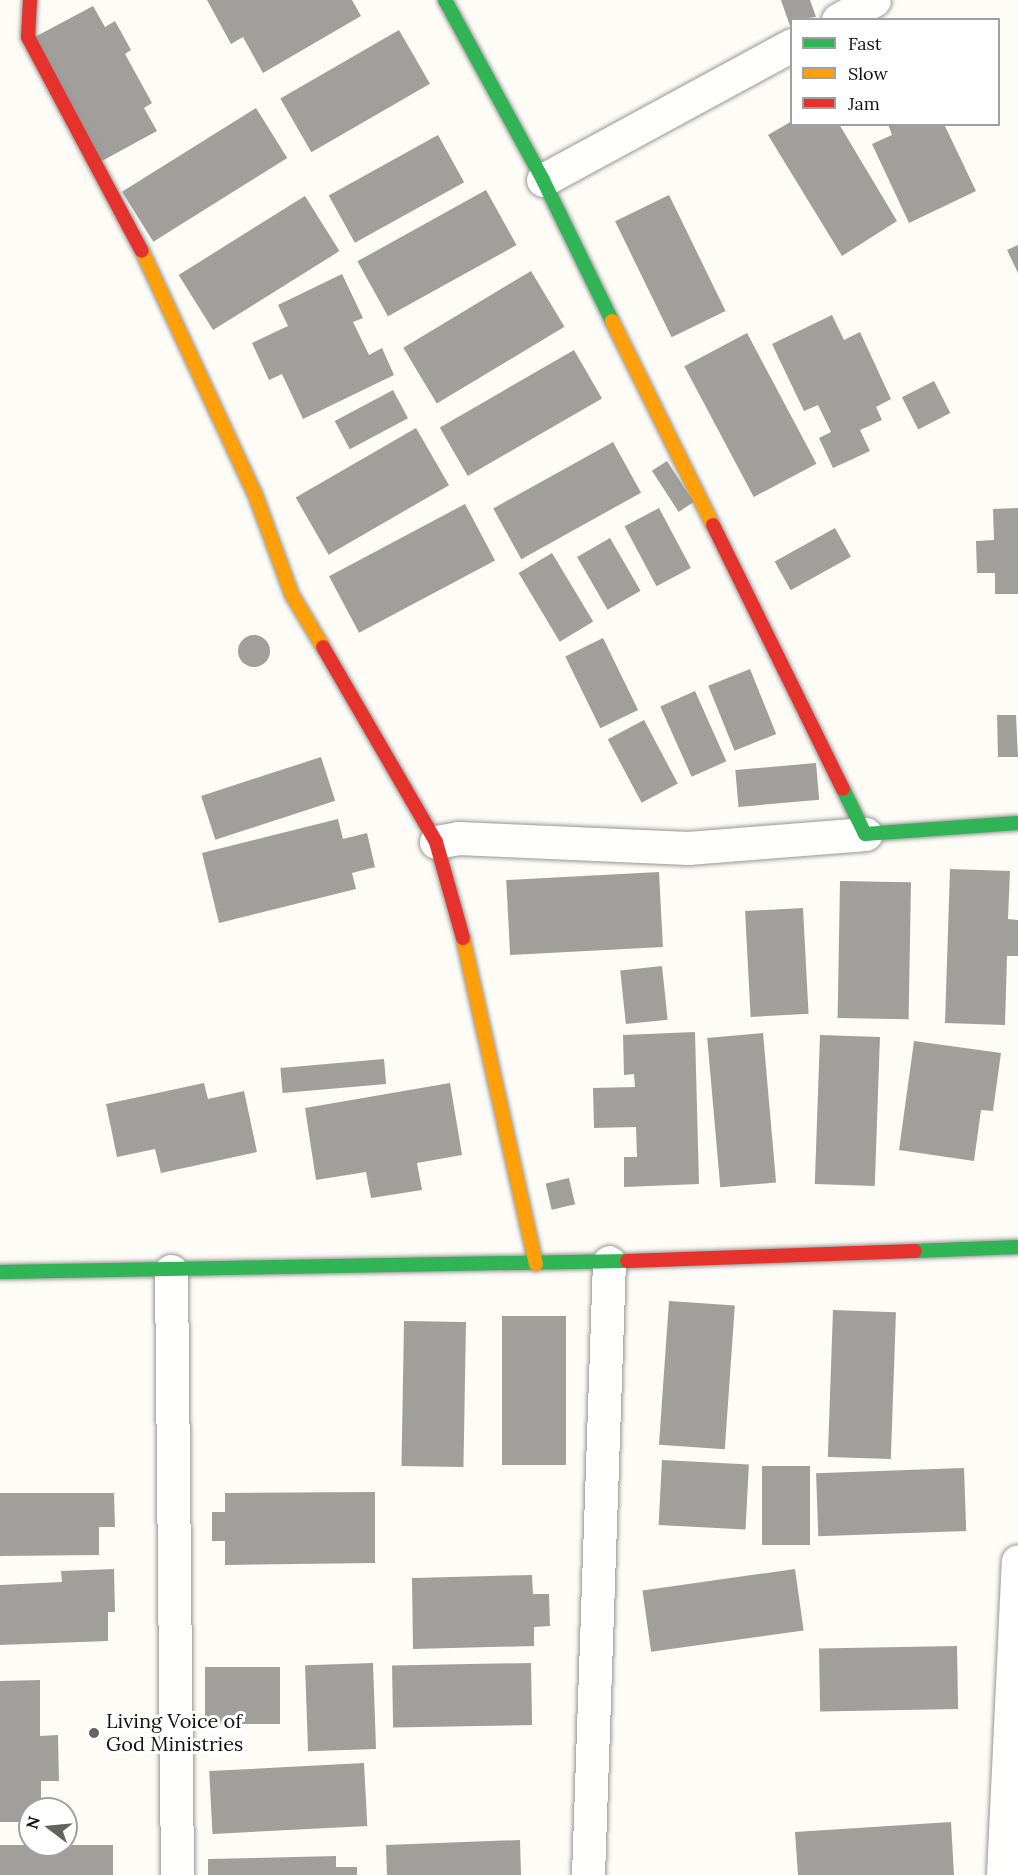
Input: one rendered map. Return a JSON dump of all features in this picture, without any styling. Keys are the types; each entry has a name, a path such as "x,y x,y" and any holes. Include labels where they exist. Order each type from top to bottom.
{"street":[{"path":"30,0 28,37 142,251 255,494 273,553 292,595 436,842 459,921 536,1264"},
{"path":"445,0 543,180 865,834"},
{"path":"842,18 874,0"},
{"path":"543,180 790,46"},
{"path":"436,842 458,838 688,849 1018,823"},
{"path":"0,1272 536,1264 1018,1247"},
{"path":"588,1875 609,1262"},
{"path":"171,1271 177,1875"},
{"path":"1003,1875 1018,1561"}],"building":[{"path":"207,0 352,0 361,16 263,73 243,37 231,44"},
{"path":"781,0 810,0 816,17 790,18 790,26"},
{"path":"93,6 105,27 115,21 131,50 125,54 152,103 144,108 157,131 100,162 33,38"},
{"path":"399,30 430,84 311,152 280,98"},
{"path":"256,108 287,158 153,242 122,192"},
{"path":"790,122 790,126 840,126 897,221 842,256 768,135"},
{"path":"889,126 945,126 976,191 909,223 872,144 892,135"},
{"path":"438,135 464,182 355,243 329,196"},
{"path":"486,190 517,245 388,316 357,261"},
{"path":"669,195 726,311 672,337 615,221"},
{"path":"305,196 339,251 213,330 179,275"},
{"path":"1018,245 1018,273 1007,250"},
{"path":"531,271 564,327 437,403 403,348"},
{"path":"342,274 363,318 353,322 369,355 382,348 394,375 303,419 282,374 269,380 252,343 288,326 278,305"},
{"path":"832,315 844,340 860,332 891,399 876,407 882,420 860,430 870,451 833,468 819,438 831,432 818,405 804,411 772,344"},
{"path":"747,333 816,464 754,497 684,366"},
{"path":"574,350 602,398 468,476 440,428"},
{"path":"934,381 950,413 918,429 902,397"},
{"path":"393,390 408,418 350,449 335,421"},
{"path":"416,428 449,485 329,555 296,498"},
{"path":"613,442 641,493 521,559 493,508"},
{"path":"667,461 694,502 679,512 652,471"},
{"path":"465,504 495,561 359,633 329,576"},
{"path":"659,508 691,568 656,586 625,526"},
{"path":"1018,508 1018,594 995,594 995,573 977,573 976,541 994,540 993,509"},
{"path":"835,528 851,557 791,590 775,561"},
{"path":"610,538 640,591 608,610 577,557"},
{"path":"552,553 593,622 560,642 519,573"},
{"path":"254,635 266,639 270,651 266,663 254,667 242,663 238,651 242,639"},
{"path":"603,638 638,710 600,728 565,656"},
{"path":"750,669 776,734 734,751 708,686"},
{"path":"695,691 726,761 692,777 660,706"},
{"path":"997,715 1016,715 1018,757 998,757"},
{"path":"644,720 678,784 642,803 608,739"},
{"path":"321,757 335,801 215,840 201,796"},
{"path":"816,763 819,800 739,807 735,770"},
{"path":"338,819 343,839 367,833 375,867 352,873 356,889 219,923 202,853"},
{"path":"950,869 1010,871 1008,919 1018,920 1018,956 1007,956 1005,1025 945,1023"},
{"path":"659,872 663,947 510,955 506,880"},
{"path":"840,881 911,882 909,1019 838,1018"},
{"path":"803,908 809,1014 751,1017 745,911"},
{"path":"662,966 668,1020 626,1024 620,970"},
{"path":"695,1032 699,1184 624,1187 624,1157 637,1157 636,1127 594,1128 593,1088 635,1087 634,1074 624,1075 623,1035"},
{"path":"763,1033 776,1182 720,1187 707,1038"},
{"path":"820,1035 880,1037 875,1186 815,1184"},
{"path":"914,1041 1001,1053 993,1111 981,1110 974,1161 899,1150"},
{"path":"384,1059 386,1084 283,1093 280,1068"},
{"path":"204,1083 208,1099 244,1091 257,1152 161,1173 155,1149 117,1157 106,1104"},
{"path":"450,1083 462,1155 417,1163 422,1190 371,1198 366,1172 316,1180 305,1108"},
{"path":"569,1178 575,1204 552,1210 546,1183"},
{"path":"669,1301 735,1306 725,1449 659,1445"},
{"path":"833,1310 896,1312 891,1459 828,1457"},
{"path":"502,1316 566,1316 566,1465 502,1465"},
{"path":"404,1321 466,1322 463,1467 401,1466"},
{"path":"662,1460 749,1465 745,1529 659,1525"},
{"path":"762,1466 810,1466 810,1545 762,1545"},
{"path":"964,1468 966,1531 818,1536 816,1473"},
{"path":"375,1492 375,1563 225,1565 225,1541 212,1541 212,1512 225,1512 225,1493"},
{"path":"0,1493 114,1493 115,1527 99,1527 99,1555 0,1556"},
{"path":"114,1569 115,1612 108,1612 108,1641 0,1645 0,1585 62,1582 61,1571"},
{"path":"795,1569 804,1630 651,1652 642,1590"},
{"path":"532,1575 533,1594 549,1594 550,1626 534,1627 534,1646 413,1649 412,1578"},
{"path":"957,1646 958,1709 820,1711 819,1648"},
{"path":"373,1663 376,1749 308,1751 305,1665"},
{"path":"531,1663 532,1725 393,1727 392,1665"},
{"path":"205,1667 280,1667 280,1724 205,1724"},
{"path":"40,1680 40,1736 58,1735 59,1781 41,1781 41,1797 18,1797 18,1822 0,1822 0,1681"},
{"path":"364,1763 367,1826 213,1834 209,1771"},
{"path":"951,1822 954,1875 798,1875 795,1832"},
{"path":"520,1840 521,1875 387,1875 386,1845"},
{"path":"0,1845 18,1845 18,1857 78,1857 78,1845 113,1845 113,1875 0,1875"},
{"path":"336,1856 336,1867 357,1867 357,1875 208,1875 208,1859"}],"traffic: fast":[{"path":"445,0 543,180 612,321"},
{"path":"843,789 865,834 1018,823"},
{"path":"915,1251 1018,1247"},
{"path":"0,1272 627,1261"}],"traffic: slow":[{"path":"142,251 255,494 292,595 323,647"},
{"path":"612,321 713,525"},
{"path":"463,938 536,1264"}],"traffic: jam":[{"path":"30,0 28,37 142,251"},
{"path":"713,525 843,789"},
{"path":"323,647 436,842 463,938"},
{"path":"627,1261 915,1251"}],"place":[{"name":"Living Voice of God Ministries","path":"94,1733"}]}
